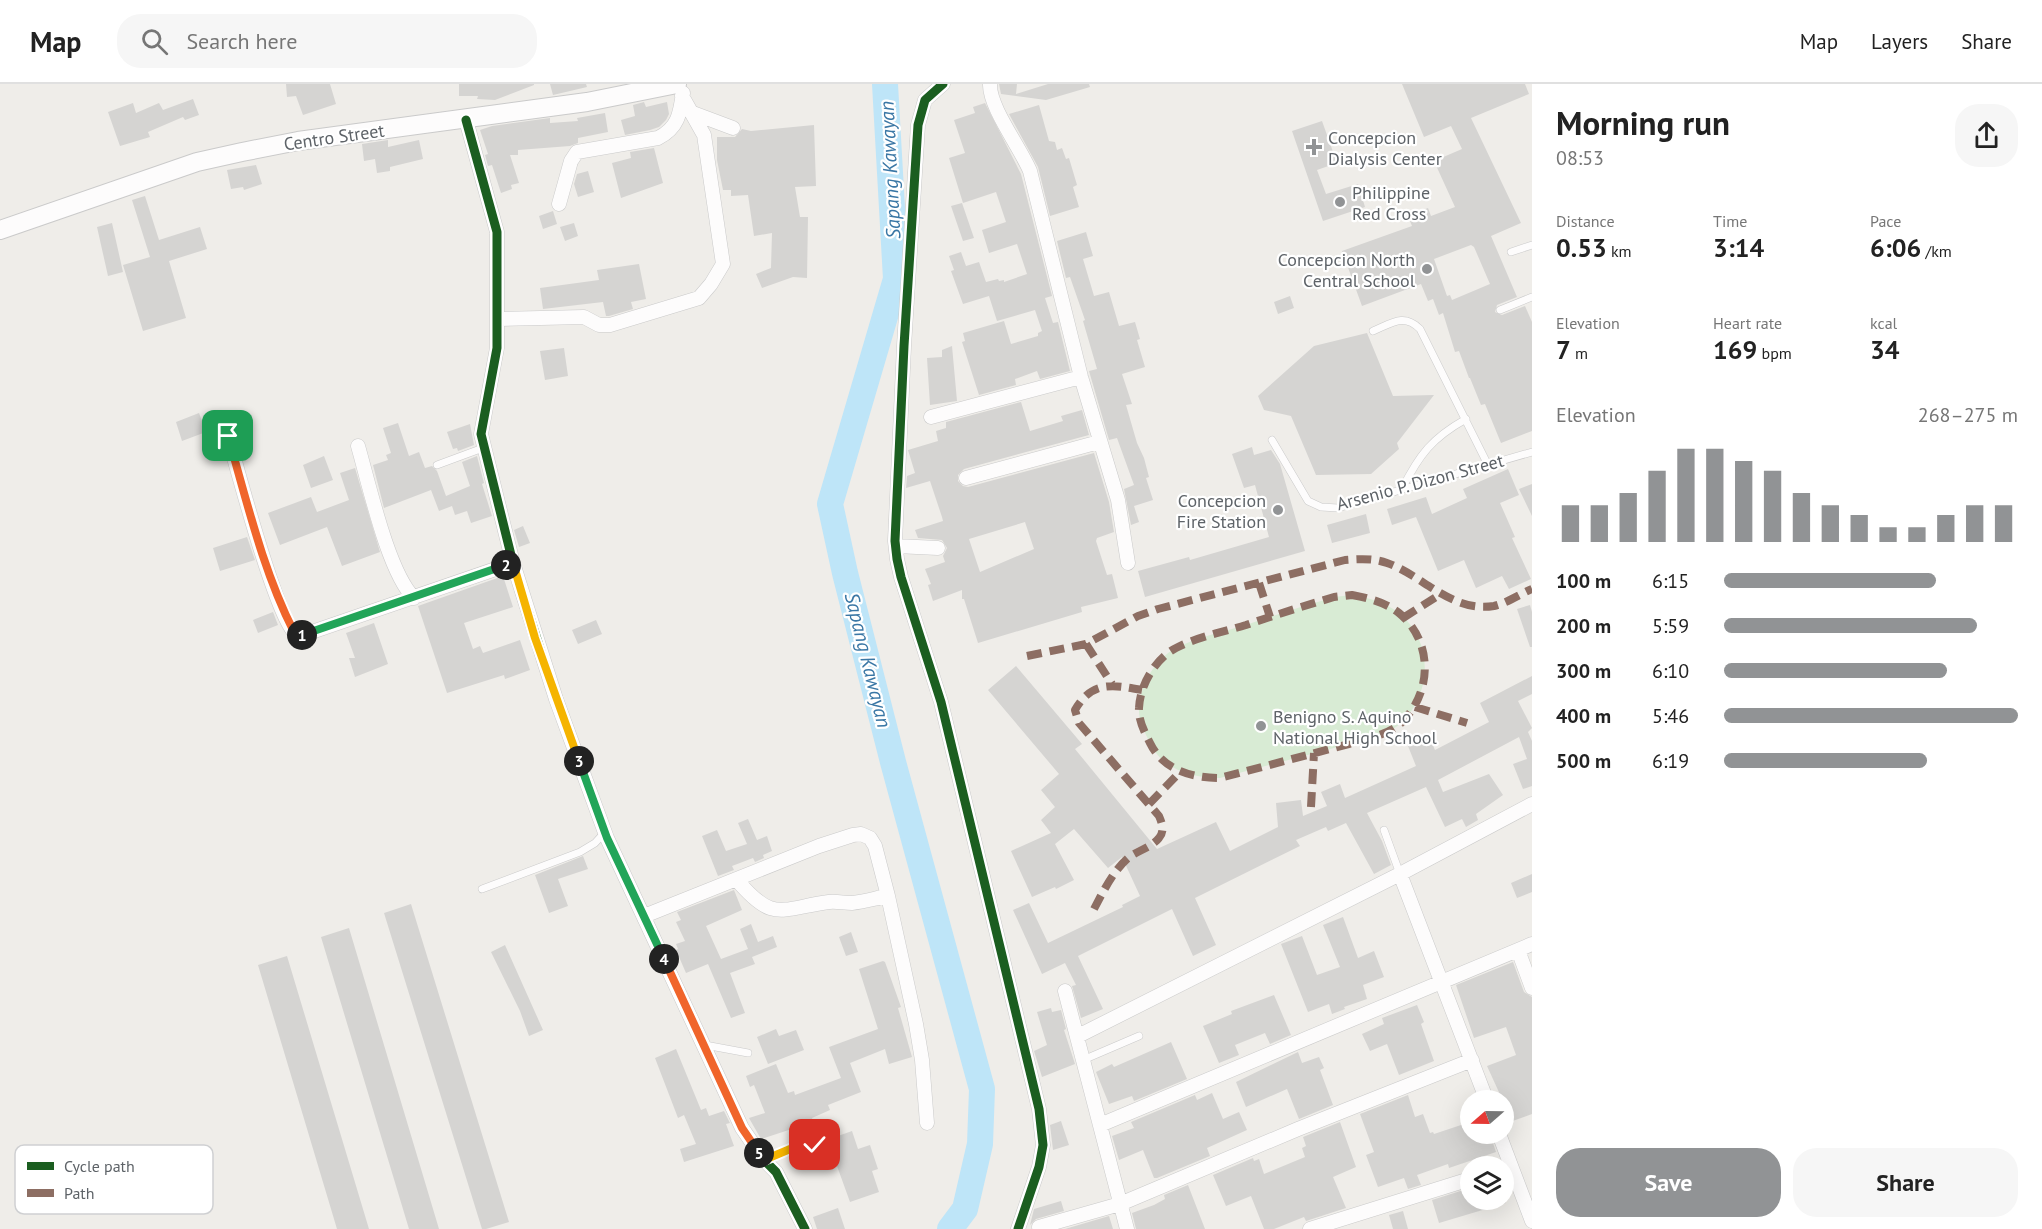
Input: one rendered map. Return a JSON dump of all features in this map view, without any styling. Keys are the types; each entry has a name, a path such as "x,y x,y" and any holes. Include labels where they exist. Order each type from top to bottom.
{"street":[{"path":"943,84 925,100 918,125 904,346 896,546 901,577 941,702 1039,1109 1043,1144 1039,1167 1018,1229"},
{"path":"990,84 991,96 997,111 1021,149 1030,171 1081,377 1118,500 1128,563"},
{"path":"499,320 584,317 599,325 610,325 699,297 711,284 723,264 704,135 681,88"},
{"path":"559,204 571,161 577,152 658,138 669,132 678,120 681,88"},
{"name":"Centro Street","path":"0,230 197,162 242,152 298,141 466,120 681,88"},
{"path":"693,113 733,128"},
{"path":"466,120 497,232 499,320 494,369 482,427 483,448 513,563 545,669 605,832 742,1128 764,1160 776,1172 805,1229"},
{"path":"931,417 1081,377"},
{"path":"228,436 249,511 281,607 294,632 303,635 513,563"},
{"path":"966,478 1100,442"},
{"path":"358,446 394,562 405,590 414,598"},
{"path":"896,546 938,548"},
{"path":"1078,1036 1400,874 1532,804"},
{"path":"644,916 819,846 861,834 870,838 875,846 888,896 916,1024 922,1060 927,1123"},
{"path":"1400,874 1483,1090"},
{"path":"736,879 761,905 777,910 795,910 832,902 858,902 888,896"},
{"path":"1100,1125 1532,944"},
{"path":"1518,950 1532,988"},
{"path":"1065,991 1127,1229"},
{"path":"1039,1227 1120,1204 1298,1129 1472,1060"},
{"path":"1310,1229 1460,1182"},
{"path":"1514,1183 1532,1221"}],"lane":[{"path":"1511,252 1532,245"},
{"path":"1500,310 1532,297"},
{"path":"1373,331 1405,319 1412,321 1420,329 1488,465"},
{"path":"1402,489 1428,445 1442,432 1466,419"},
{"name":"Arsenio P. Dizon Street","path":"1272,440 1308,501 1315,505 1338,508 1532,452"},
{"path":"437,465 483,448"},
{"path":"1384,830 1400,874"},
{"path":"482,889 580,852 595,843 605,832"},
{"path":"1083,1060 1139,1036"},
{"path":"705,1045 748,1053"},
{"path":"764,1160 802,1144 808,1143 819,1148"}],"green space":[{"path":"1352,595 1376,601 1394,609 1410,624 1418,637 1425,665 1424,680 1413,708 1400,724 1388,732 1368,739 1220,778 1179,771 1162,760 1146,735 1139,713 1142,690 1155,666 1168,653 1201,638 1334,597"}],"building":[{"path":"286,84 330,84 336,104 303,115 296,96 287,97"},
{"path":"459,84 534,85 495,100 477,99 478,96 459,96"},
{"path":"550,84 586,84 587,87 553,95"},
{"path":"999,84 1017,84 1016,94 1048,84 1089,84 1090,87 1046,100 1001,94"},
{"name":"Concepcion North Central School","path":"1402,84 1525,84 1529,94 1471,118 1521,223 1491,236 1517,297 1497,305 1495,312 1502,315 1525,306 1532,322 1532,431 1501,443 1485,404 1481,405 1459,351 1455,352 1443,313 1439,315 1433,299 1428,301 1421,284 1362,306 1342,251 1412,226 1408,216 1428,208 1431,216 1455,207 1434,161 1462,149 1451,126 1424,137","holes":["1471,245 1474,247 1490,284 1452,300 1450,295 1447,296 1434,259"]},
{"path":"193,99 199,115 185,120 183,117 148,132 150,137 120,146 108,112 133,103 136,113 159,103 163,110"},
{"path":"644,102 646,107 667,102 669,114 666,120 659,127 625,135 621,120 635,116 633,105"},
{"path":"985,103 1021,174 1052,296 1045,298 1053,323 1058,322 1070,371 1040,379 1037,371 1015,379 1016,385 979,395 962,342 965,341 963,333 1004,321 1011,344 1038,336 1038,333 1042,331 1035,310 997,321 989,296 963,304 951,271 954,270 949,256 961,252 966,266 979,262 986,282 998,279 1004,282 1027,274 1017,244 989,253 982,230 1006,222 996,192 963,203 949,158 965,153 954,120 975,113 973,107"},
{"path":"1039,105 1049,141 1055,142 1057,150 1062,148 1066,159 1069,158 1077,185 1073,187 1079,207 1050,216 1038,167 1009,114"},
{"path":"605,113 608,132 578,138 578,143 570,146 518,150 518,155 510,155 519,183 511,185 512,189 501,193 492,165 488,166 485,155 488,154 480,130 492,126 550,118 550,123 578,121 577,118"},
{"path":"1322,121 1337,163 1317,170 1326,194 1358,184 1365,207 1323,221 1292,131"},
{"path":"814,125 816,186 795,187 800,217 808,217 807,278 793,277 762,288 756,274 771,268 772,233 754,236 748,195 731,196 731,190 723,190 717,160 717,137 735,137 742,129 751,131"},
{"path":"388,140 388,147 419,140 423,159 390,167 390,171 377,173 375,159 364,161 362,144"},
{"path":"654,148 663,183 621,198 612,163 631,158 630,152"},
{"path":"256,165 262,184 244,190 243,187 231,189 227,170"},
{"path":"588,171 594,192 578,197 574,184 577,174"},
{"path":"145,196 159,240 200,227 207,249 169,261 186,318 143,331 123,265 150,257 132,200"},
{"path":"962,203 974,238 963,241 951,206"},
{"path":"553,211 557,224 543,229 539,216"},
{"path":"112,223 123,272 108,276 97,227"},
{"path":"574,223 578,236 565,241 560,227"},
{"path":"1086,232 1093,256 1083,259 1094,296 1109,292 1119,326 1135,322 1140,339 1137,340 1145,367 1122,374 1132,404 1126,405 1137,443 1144,458 1149,477 1146,478 1153,500 1134,506 1139,522 1131,525 1124,489 1134,485 1117,438 1109,440 1089,371 1097,369 1083,321 1085,320 1070,277 1066,278 1057,241"},
{"path":"639,264 646,299 631,302 633,309 606,316 603,302 543,309 540,288 599,280 597,270"},
{"path":"1290,296 1294,308 1278,314 1274,302"},
{"path":"1367,333 1393,396 1434,395 1397,443 1399,449 1371,474 1316,475 1291,416 1264,410 1258,396 1314,346"},
{"path":"952,346 957,401 930,405 927,358 942,357 942,350"},
{"path":"564,348 568,376 545,380 540,351"},
{"path":"1021,402 1030,431 1063,421 1061,416 1082,410 1089,435 964,469 958,475 958,481 968,487 1094,453 1109,502 1114,532 1097,538 1096,541 1107,575 1112,574 1118,598 1081,607 1082,612 978,643 964,599 962,599 962,590 933,601 928,585 931,584 925,569 945,562 943,556 947,548 942,540 918,538 915,530 943,521 930,481 906,488 907,476 915,473 908,450 938,441 936,431 946,428 946,422","holes":["1025,522 1034,549 980,572 969,539"]},
{"path":"199,413 206,432 182,441 176,422"},
{"path":"398,423 409,456 419,452 425,468 432,466 437,471 446,496 470,486 462,462 477,456 484,483 482,484 492,516 471,523 467,511 455,515 452,506 439,511 431,490 384,508 373,465 388,460 386,455 391,453 383,428"},
{"path":"470,424 474,445 458,451 457,448 453,449 447,432"},
{"path":"1252,447 1254,455 1271,450 1280,464 1305,551 1145,597 1138,571 1189,557 1190,560 1269,537 1255,485 1244,488 1232,454"},
{"path":"324,456 333,480 311,488 303,465"},
{"path":"355,468 380,552 342,566 327,527 280,545 268,513 311,497 317,512 349,500 340,473"},
{"path":"1508,469 1519,495 1500,503 1515,537 1512,538 1531,579 1509,589 1502,576 1476,588 1464,560 1438,571 1416,517 1392,525 1387,509 1426,497 1432,514 1467,498 1463,489"},
{"path":"1532,484 1532,516 1519,489"},
{"path":"1366,514 1370,533 1332,543 1327,525"},
{"path":"523,526 530,543 519,547 514,530"},
{"path":"247,537 255,560 220,571 213,548"},
{"path":"503,576 513,607 464,623 473,649 480,646 483,653 520,640 530,670 505,679 504,675 447,693 418,606"},
{"path":"1530,605 1532,647 1530,647 1517,609"},
{"path":"273,612 278,625 258,633 253,620"},
{"path":"596,620 602,634 578,644 572,630"},
{"path":"374,623 388,664 355,677 349,658 355,658 346,633"},
{"path":"1016,666 1082,744 1075,749 1157,849 1216,822 1230,851 1278,827 1276,803 1301,800 1303,816 1327,806 1321,792 1340,784 1345,798 1416,766 1408,746 1429,737 1435,750 1489,722 1480,703 1532,676 1532,694 1518,701 1532,728 1528,732 1532,741 1532,786 1523,789 1513,764 1527,759 1519,737 1438,780 1443,792 1489,774 1503,795 1476,814 1478,820 1466,827 1462,819 1445,827 1426,787 1367,813 1382,841 1391,865 1374,874 1346,823 1328,831 1326,827 1296,840 1300,846 1195,898 1216,945 1193,956 1172,909 1078,956 1103,1009 1081,1018 1072,986 1076,985 1065,963 1042,974 1013,910 1029,903 1048,943 1123,907 1122,905 1140,896 1122,857 1108,868 1074,829 1055,844 1074,880 1032,897 1011,851 1051,833 1041,820 1055,807 1041,790 1059,774 988,690"},
{"path":"748,819 757,840 767,836 772,851 755,862 753,858 732,866 734,870 718,876 702,836 717,830 726,851 747,844 738,823"},
{"path":"583,856 588,869 558,879 568,906 549,913 535,875"},
{"path":"1532,874 1532,892 1517,898 1511,883"},
{"path":"734,890 742,910 706,926 721,959 748,949 740,929 751,924 758,942 773,936 777,947 752,957 755,964 730,973 745,1013 731,1018 708,964 686,973 676,950 678,949 676,944 685,941 676,922 681,920 677,912"},
{"path":"411,904 509,1222 486,1229 482,1229 384,913"},
{"path":"1343,917 1358,958 1374,951 1384,977 1363,985 1367,999 1332,1014 1329,1004 1308,1012 1281,944 1302,936 1317,975 1340,967 1323,925"},
{"path":"349,928 439,1229 409,1229 321,937"},
{"path":"851,932 858,952 846,956 839,937"},
{"path":"505,945 543,1030 529,1036 520,1011 491,952"},
{"path":"287,956 369,1229 337,1229 258,965"},
{"path":"883,961 901,1007 898,1008 912,1057 889,1064 885,1049 850,1063 861,1092 828,1105 830,1110 812,1118 818,1134 802,1138 798,1127 761,1139 749,1118 765,1113 754,1085 750,1087 746,1076 776,1064 788,1093 794,1091 795,1095 841,1078 829,1047 878,1029 859,969"},
{"path":"1513,962 1524,992 1532,997 1532,1114 1514,1120 1514,1090 1498,1090 1487,1066 1516,1055 1506,1027 1474,1038 1456,985"},
{"path":"1274,995 1291,1035 1270,1044 1265,1033 1235,1045 1239,1055 1219,1063 1203,1026 1232,1014 1231,1011"},
{"path":"1417,1005 1434,1061 1399,1075 1387,1044 1370,1051 1362,1034 1384,1024 1382,1018"},
{"path":"1051,1008 1052,1012 1061,1010 1066,1029 1064,1030 1075,1064 1042,1077 1034,1051 1047,1045 1037,1012"},
{"path":"776,1029 779,1036 796,1030 804,1050 768,1064 757,1037"},
{"path":"1171,1042 1187,1079 1134,1101 1132,1096 1109,1104 1096,1072 1112,1064 1114,1067"},
{"path":"676,1049 701,1110 706,1108 709,1116 724,1111 730,1123 726,1124 734,1146 684,1162 680,1149 696,1144 684,1115 678,1118 655,1058"},
{"path":"1298,1052 1302,1063 1319,1057 1324,1068 1320,1070 1333,1105 1299,1119 1287,1089 1246,1107 1236,1082"},
{"path":"1212,1093 1223,1119 1239,1112 1247,1130 1207,1148 1210,1156 1157,1178 1154,1178 1143,1150 1119,1160 1112,1136 1134,1128 1131,1122 1195,1095 1197,1100"},
{"path":"1408,1095 1415,1117 1423,1114 1430,1133 1434,1134 1460,1125 1460,1144 1493,1144 1496,1152 1484,1156 1460,1156 1460,1164 1449,1168 1448,1164 1417,1175 1421,1185 1408,1189 1404,1178 1378,1187 1366,1155 1374,1152 1360,1114"},
{"path":"1061,1121 1069,1145 1053,1150 1050,1125"},
{"path":"1340,1122 1356,1167 1333,1177 1346,1208 1306,1221 1304,1217 1274,1229 1264,1229 1251,1196 1226,1206 1213,1175 1253,1158 1254,1161 1259,1159 1264,1174 1305,1157 1302,1148 1306,1146 1303,1137"},
{"path":"852,1131 858,1149 870,1145 878,1169 872,1171 879,1192 850,1202 837,1166 833,1167 824,1141"},
{"path":"1188,1185 1205,1229 1136,1229 1132,1213 1154,1205 1165,1199 1164,1195"},
{"path":"1460,1191 1460,1210 1483,1210 1439,1223 1432,1200"},
{"path":"1061,1201 1064,1211 1036,1219 1030,1225 1034,1209"},
{"path":"838,1208 845,1229 817,1229 813,1217"},
{"path":"1403,1211 1408,1229 1393,1229 1389,1215"},
{"path":"1109,1216 1113,1229 1065,1229"}],"waterway":[{"name":"Sapang Kawayan","path":"885,84 896,279 830,504 893,762 982,1089 980,1144 965,1209 950,1229"}],"marked path":[{"path":"1027,656 1086,644 1138,616 1158,609 1345,560 1361,559 1387,563 1451,599 1479,607 1499,605 1532,589"},
{"path":"1259,583 1270,617"},
{"path":"1403,618 1441,594"},
{"path":"1352,595 1376,601 1394,609 1410,624 1418,637 1425,665 1424,680 1413,708 1400,724 1388,732 1368,739 1220,778 1179,771 1162,760 1146,735 1139,713 1142,690 1155,666 1168,653 1201,638 1334,597 1352,595"},
{"path":"1086,644 1112,684"},
{"path":"1094,909 1118,869 1128,858 1156,841 1162,833 1162,827 1159,816 1079,723 1075,710 1082,700 1096,689 1113,686 1142,690"},
{"path":"1415,707 1467,723"},
{"path":"1311,807 1314,753"},
{"path":"1149,804 1180,772"}],"cycle path":[{"path":"943,84 925,100 918,125 895,541 901,577 941,702 1039,1109 1043,1145 1039,1167 1018,1229"},
{"path":"466,120 497,232 497,348 481,434 513,563 556,699 607,838 742,1128 764,1160 776,1172 805,1229"}],"place":[{"name":"Concepcion Dialysis Center","path":"1314,147"},
{"name":"Philippine Red Cross","path":"1340,202"},
{"name":"Concepcion North Central School","path":"1427,269"},
{"name":"Concepcion Fire Station","path":"1278,510"},
{"name":"Benigno S. Aquino National High School","path":"1261,726"}],"route":[{"path":"228,436 249,511 281,607 294,632 298,634 303,635 513,563 535,638 607,838 742,1128 764,1160 802,1144 815,1145"}]}
